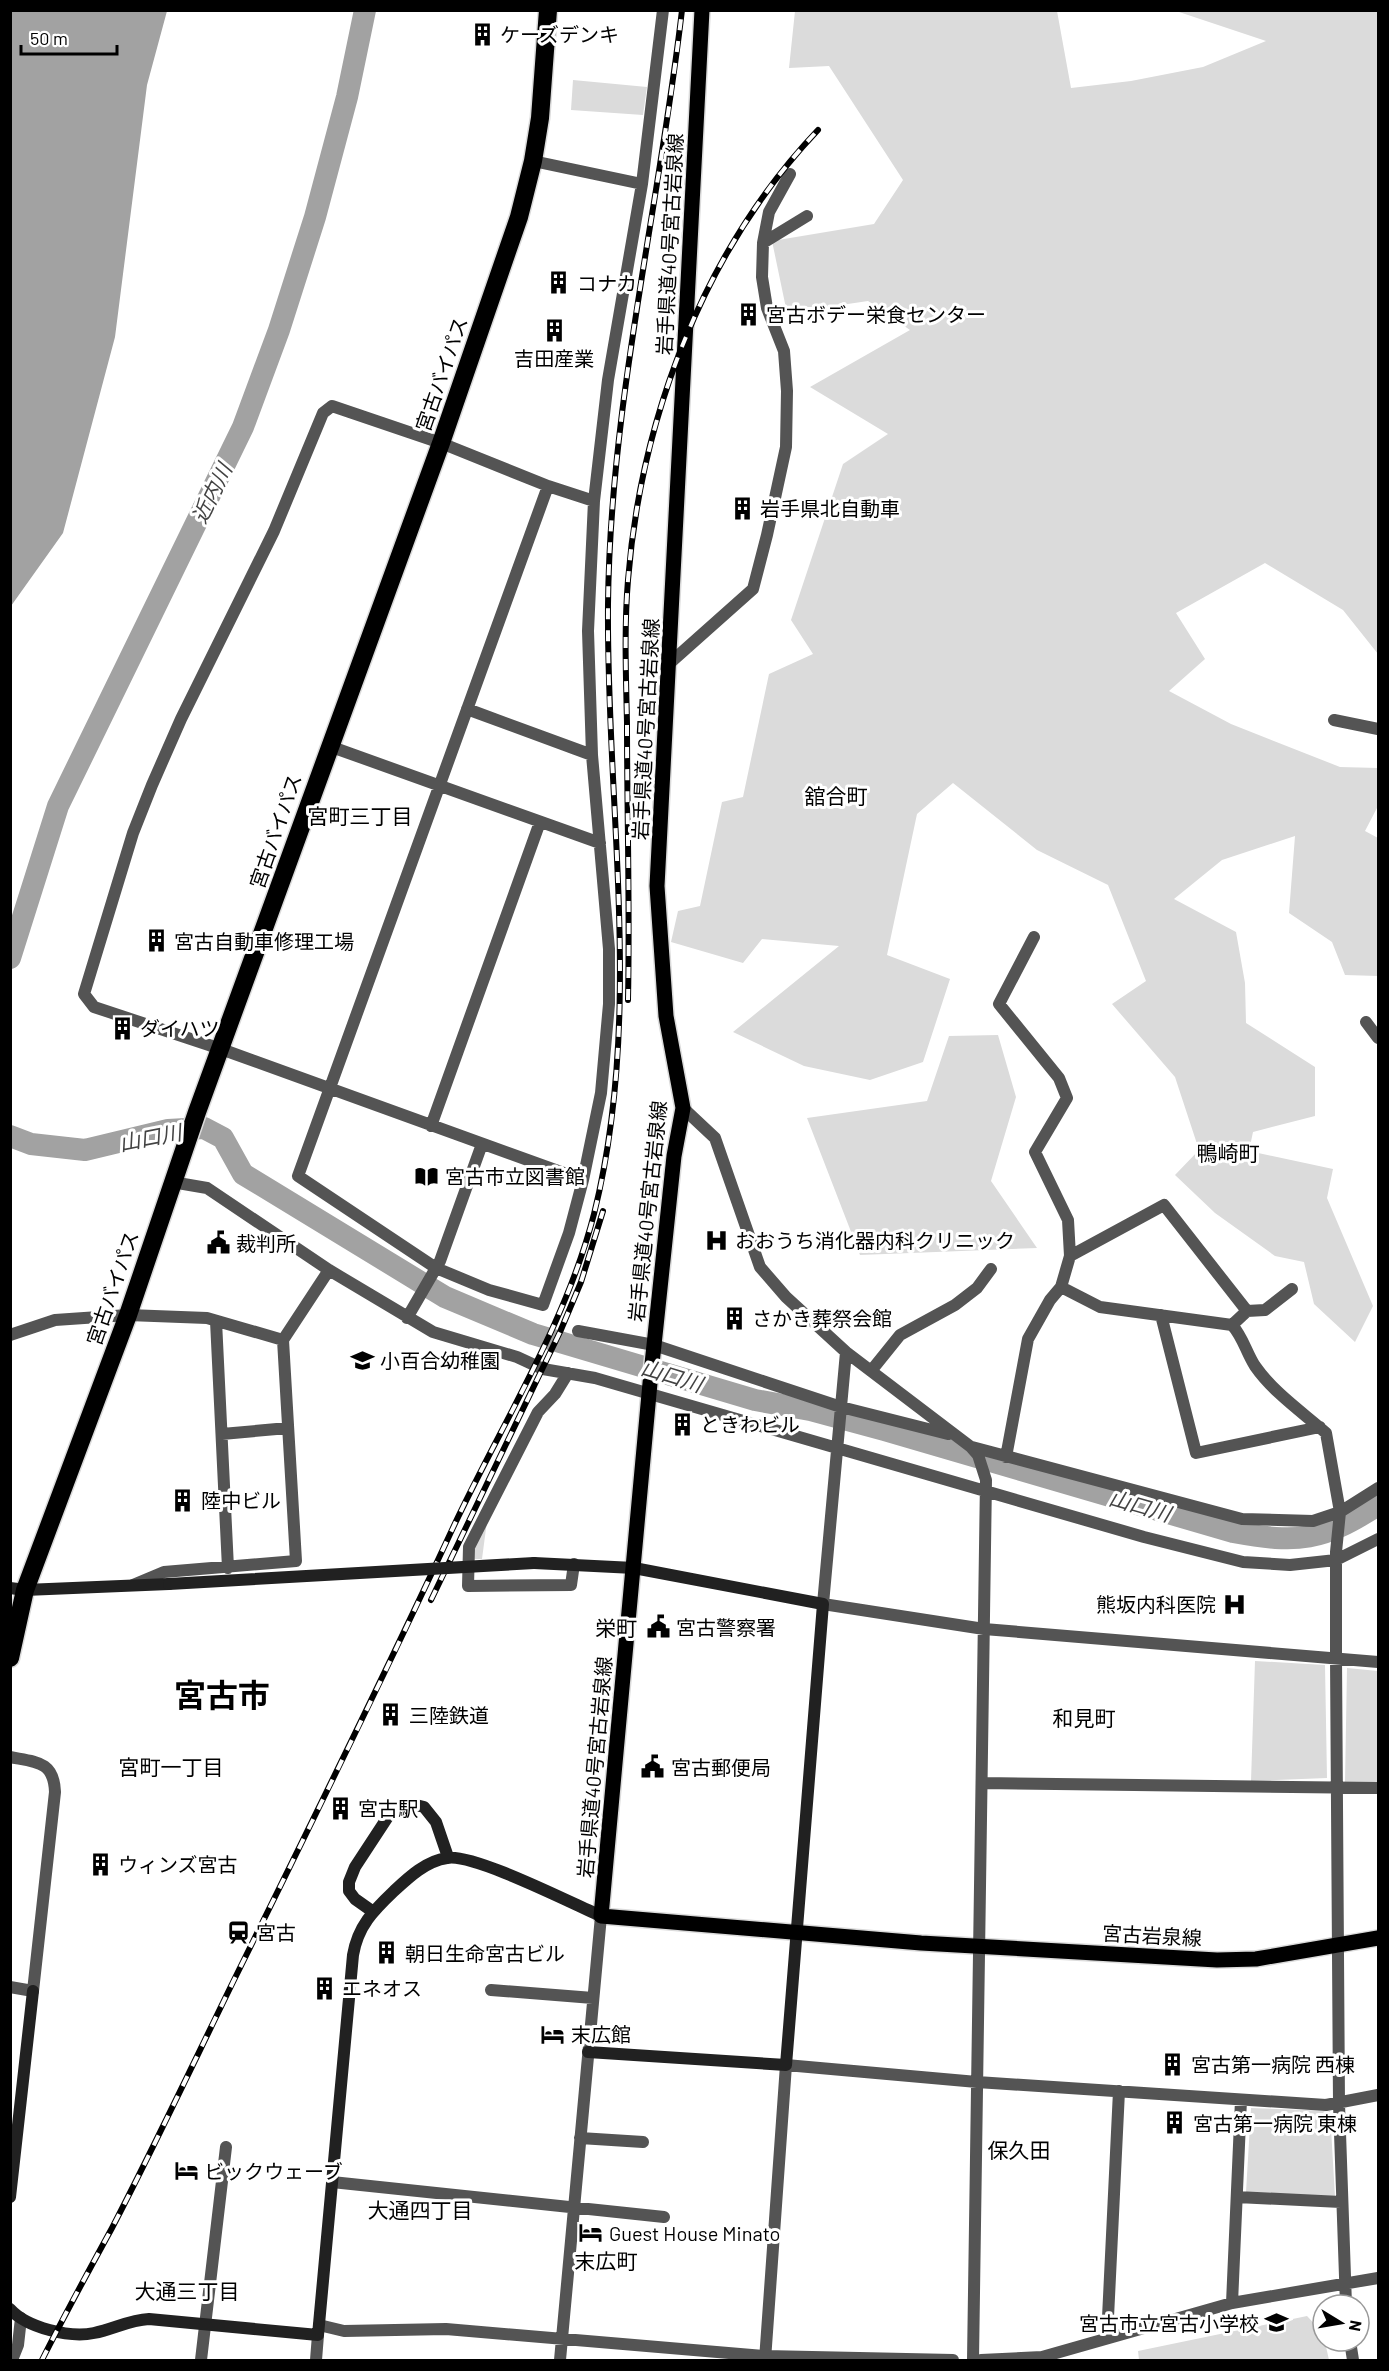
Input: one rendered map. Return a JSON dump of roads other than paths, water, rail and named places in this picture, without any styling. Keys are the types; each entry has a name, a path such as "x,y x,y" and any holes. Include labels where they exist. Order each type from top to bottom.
{"highway":[{"name":"宮古バイパス","path":"10,1658 18,1589 128,1316 172,1182 328,746 441,443 519,217 533,161 543,90 548,10"}],"main road":[{"name":"岩手県道40号宮古岩泉線","path":"601,1916 649,1389 674,1156 683,1108 666,1017 657,886 671,662 702,10"},
{"path":"601,1916 796,1931"},
{"name":"宮古岩泉線","path":"796,1931 921,1943 1217,1960 1256,1959 1378,1938"}],"street":[{"path":"548,486 298,1176 436,1268 489,1290 543,1305 569,1233 583,1180 601,1093 609,1004 609,949 592,755 588,631 594,501 608,380 642,184 663,10"},
{"path":"533,161 642,184"},
{"path":"671,662 753,589 767,535 786,447 787,391 784,351 767,308 762,277 763,243 769,212 790,174"},
{"path":"763,243 807,216"},
{"path":"583,1180 329,1090 221,1049 94,1007 84,994 133,833 181,719 274,531 323,413 332,406 441,443 548,486 594,501"},
{"path":"467,709 592,755"},
{"path":"1334,720 1378,729"},
{"path":"328,746 600,843"},
{"path":"431,1126 540,822"},
{"path":"1006,1456 1028,1339 1050,1300 1061,1287 1070,1256 1068,1220 1035,1152 1067,1098 1059,1078 999,1004 1034,937"},
{"path":"1366,1022 1378,1038"},
{"path":"683,1108 715,1138 760,1267 786,1297 846,1352 975,1451 1006,1456 1242,1519 1313,1521 1340,1512 1378,1488"},
{"path":"407,1318 436,1268 482,1144"},
{"path":"172,1182 207,1188 329,1270 407,1318 455,1340 517,1357 543,1369 649,1389 986,1485 1144,1537 1243,1562 1290,1565 1336,1556 1378,1539"},
{"path":"1070,1256 1164,1205 1247,1311"},
{"path":"871,1371 900,1335 955,1305 977,1288 991,1269"},
{"path":"126,1587 164,1572 296,1561 283,1341 329,1270"},
{"path":"1061,1287 1100,1307 1232,1325 1240,1334 1254,1364 1272,1386 1326,1433 1340,1512 1336,1556 1336,1657 1339,2104 1344,2293"},
{"path":"1232,1325 1247,1311 1265,1310 1292,1289"},
{"path":"1161,1315 1196,1453 1320,1427"},
{"path":"10,1335 55,1320 128,1316 216,1321 283,1341"},
{"path":"216,1321 228,1568"},
{"path":"578,1330 654,1350 841,1409 955,1435"},
{"path":"765,2358 796,1931 846,1352"},
{"path":"568,1373 555,1395 538,1412 469,1547 468,1586 571,1585 574,1564"},
{"path":"222,1434 288,1428"},
{"path":"973,2361 986,1485 975,1451"},
{"path":"18,1589 126,1587 534,1563 574,1564 634,1568 823,1604 984,1629 1378,1662"},
{"path":"10,1757 45,1766 55,1777 10,2197"},
{"path":"982,1783 1378,1788"},
{"path":"372,1911 355,1899 349,1891 349,1882 387,1814 408,1803 424,1807 432,1814 448,1857"},
{"path":"316,2361 353,1955 361,1926 372,1911 419,1870 448,1857 475,1860 601,1916 560,2361"},
{"path":"10,1987 33,1991"},
{"path":"491,1990 593,1998"},
{"path":"588,2052 786,2065 977,2082 1326,2105 1378,2095"},
{"path":"1107,2338 1119,2091"},
{"path":"1232,2303 1241,2100"},
{"path":"580,2138 643,2142"},
{"path":"201,2361 226,2147"},
{"path":"332,2182 664,2217"},
{"path":"1237,2197 1341,2202"},
{"path":"981,2361 1042,2357 1232,2303 1378,2278"},
{"path":"10,2309 21,2318 75,2334 95,2333 137,2319 344,2331 446,2329 765,2358 953,2361"},
{"path":"12,2361 18,2345 21,2318"}],"waterway":[{"name":"近内川","path":"10,958 58,806 243,427 279,330 315,217 347,97 365,10"},
{"name":"山口川","path":"10,1136 31,1144 85,1150 168,1130 204,1128 223,1138 243,1174 445,1297 533,1334 755,1400 810,1410 884,1430 1233,1532 1276,1538 1309,1536 1325,1533 1341,1526 1378,1505"}],"railway":[{"path":"42,2360 143,2167 470,1493 549,1337 566,1297 594,1214 609,1139 617,1063 620,987 609,681 608,605 611,530 626,381 682,10"},
{"path":"628,1000 626,616 635,519 647,458 664,398 685,339 711,282 742,228 778,177 818,130"},
{"path":"431,1600 560,1332 581,1282 603,1211"}],"place":[{"name":"ケーズデンキ","path":"482,34"},
{"name":"コナカ","path":"559,283"},
{"name":"宮古ボデー栄食センター","path":"748,314"},
{"name":"吉田産業","path":"554,330"},
{"name":"岩手県北自動車","path":"742,508"},
{"name":"宮古自動車修理工場","path":"156,941"},
{"name":"ダイハツ","path":"122,1028"},
{"name":"宮古市立図書館","path":"427,1176"},
{"name":"おおうち消化器内科クリニック","path":"717,1240"},
{"name":"裁判所","path":"218,1243"},
{"name":"さかき葬祭会館","path":"734,1318"},
{"name":"小百合幼稚園","path":"362,1360"},
{"name":"ときわビル","path":"682,1424"},
{"name":"陸中ビル","path":"183,1500"},
{"name":"熊坂内科医院","path":"1234,1604"},
{"name":"宮古警察署","path":"658,1627"},
{"name":"三陸鉄道","path":"391,1715"},
{"name":"宮古郵便局","path":"653,1767"},
{"name":"宮古駅","path":"340,1808"},
{"name":"ウィンズ宮古","path":"100,1864"},
{"name":"宮古","path":"238,1932"},
{"name":"朝日生命宮古ビル","path":"387,1953"},
{"name":"エネオス","path":"324,1988"},
{"name":"末広館","path":"553,2034"},
{"name":"宮古第一病院 西棟","path":"1173,2064"},
{"name":"宮古第一病院 東棟","path":"1175,2123"},
{"name":"ビックウェーブ","path":"186,2171"},
{"name":"Guest House Minato","path":"591,2233"},
{"name":"宮古市立宮古小学校","path":"1277,2323"}],"district":[{"name":"舘合町","path":"836,795"},
{"name":"宮町三丁目","path":"360,815"},
{"name":"鴨崎町","path":"1228,1152"},
{"name":"栄町","path":"616,1627"},
{"name":"宮古市","path":"222,1694"},
{"name":"和見町","path":"1084,1717"},
{"name":"宮町一丁目","path":"171,1766"},
{"name":"保久田","path":"1019,2149"},
{"name":"大通四丁目","path":"420,2209"},
{"name":"末広町","path":"606,2260"},
{"name":"大通三丁目","path":"187,2290"}]}
